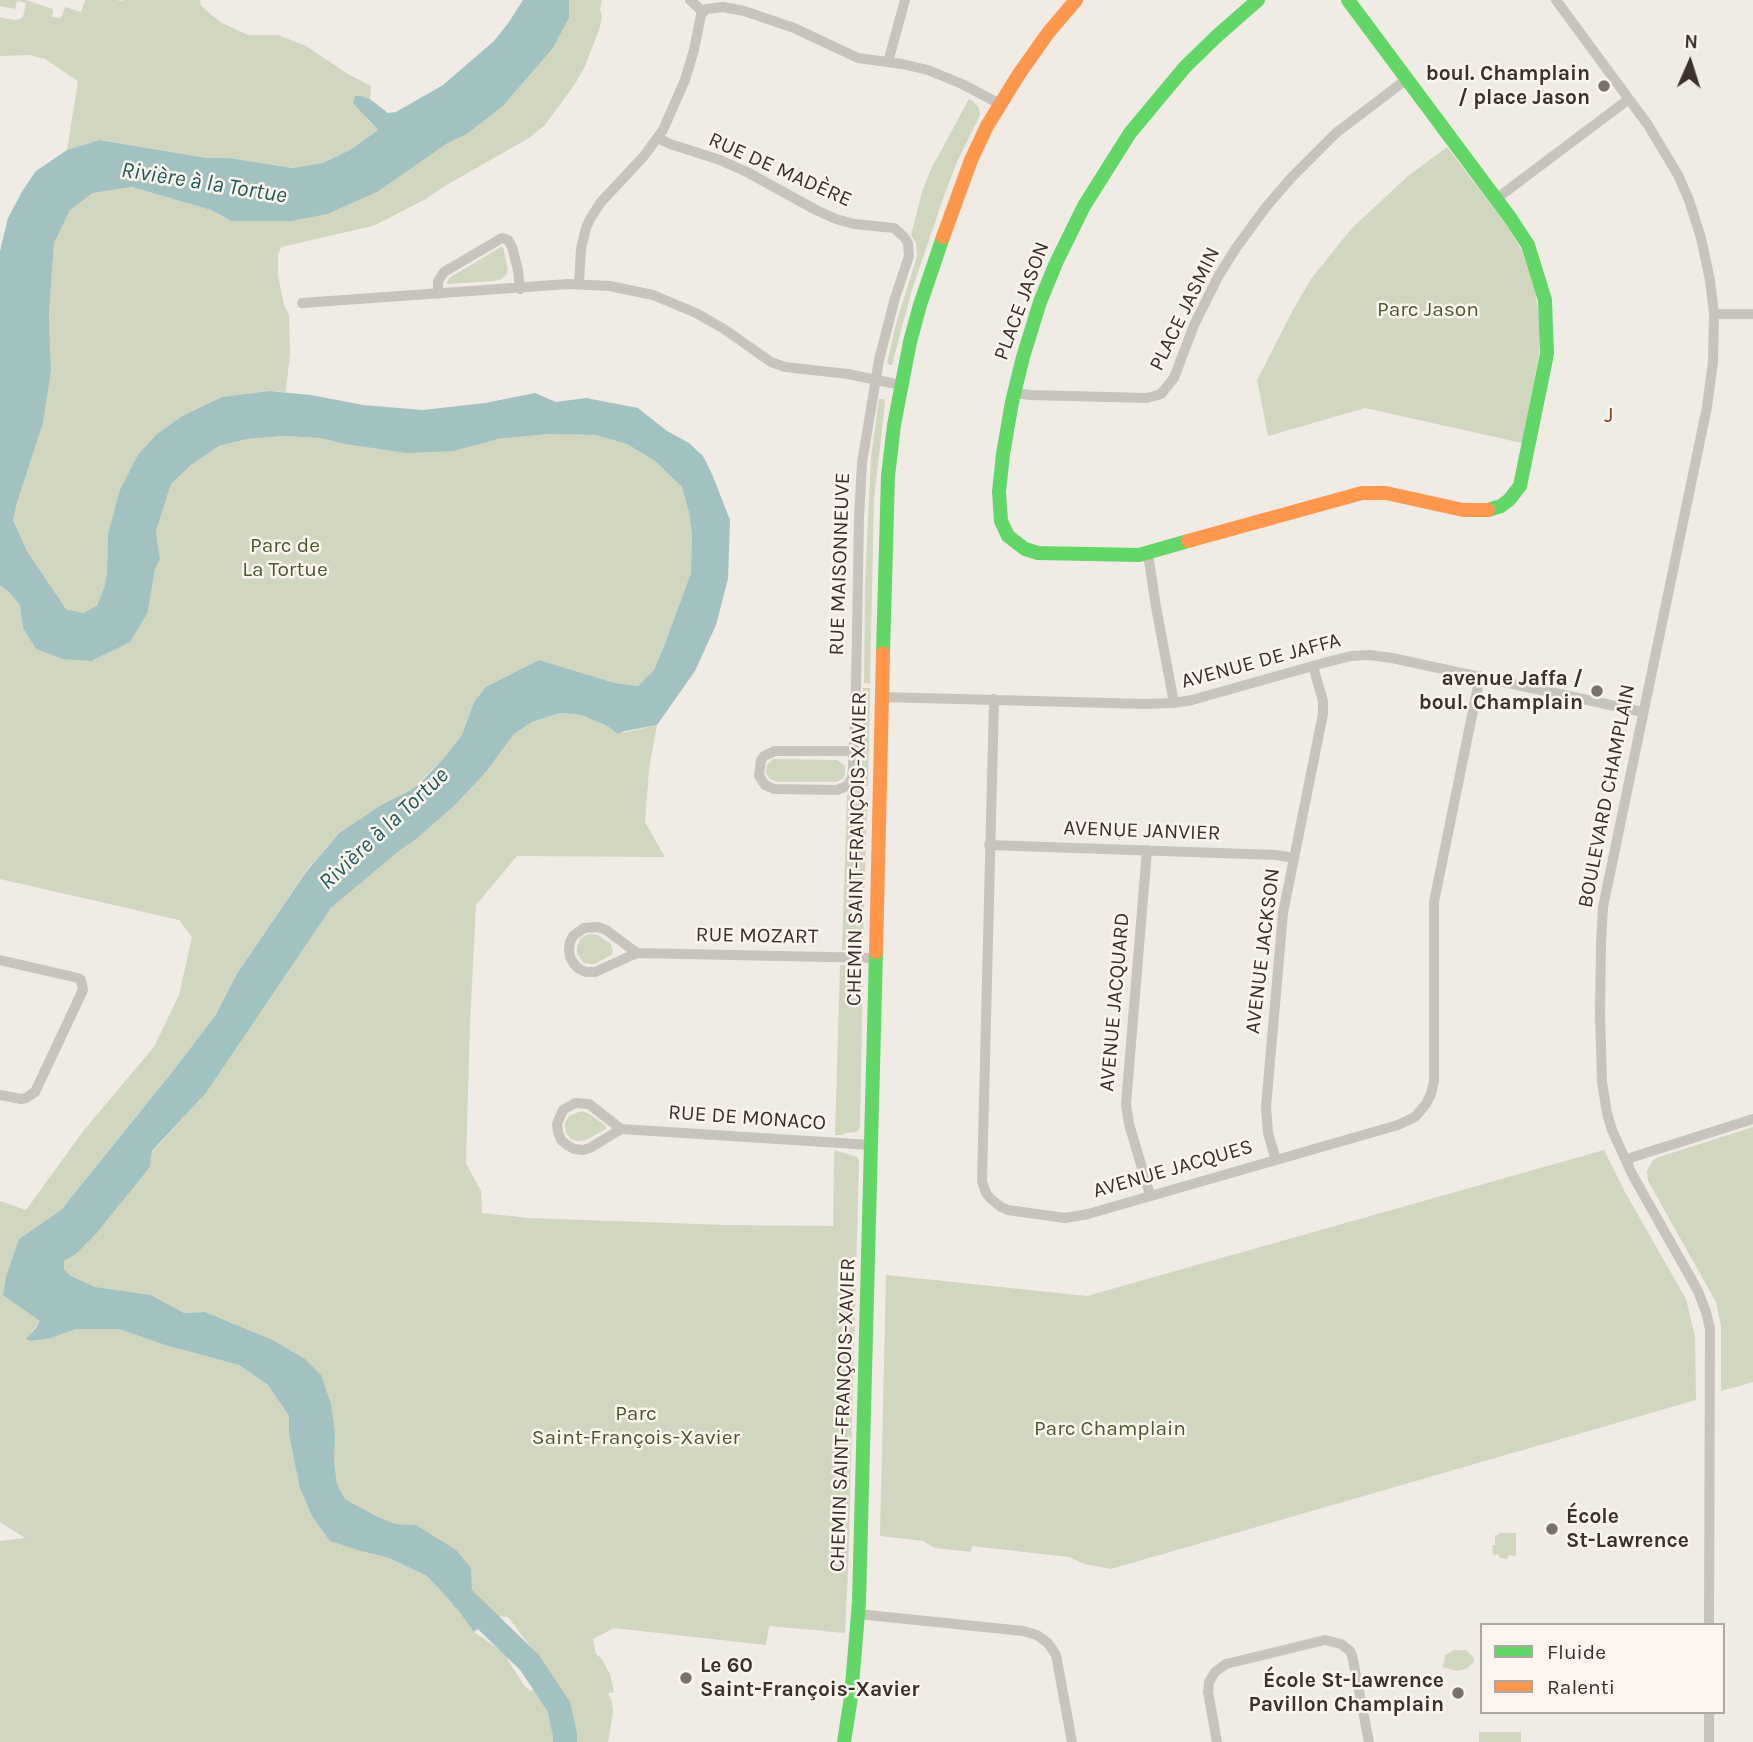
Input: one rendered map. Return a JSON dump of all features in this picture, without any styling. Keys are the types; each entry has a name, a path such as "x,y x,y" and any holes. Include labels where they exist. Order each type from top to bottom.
{"street":[{"path":"690,0 702,11"},
{"path":"888,62 905,0"},
{"name":"CHEMIN SAINT-FRANÇOIS-XAVIER","path":"844,1742 858,1614 887,498 894,425 917,315 971,160 1000,104 1039,45 1076,0"},
{"name":"PLACE JASON","path":"1258,0 1200,52 1130,133 1073,226 1052,272 1028,340 1014,393 1003,454 999,492 1001,521 1008,536 1019,546 1038,553 1130,556 1148,554 1362,493 1386,494 1474,512 1501,506 1520,486 1545,369 1547,327 1545,300 1530,252 1520,232 1348,0"},
{"name":"BOULEVARD CHAMPLAIN","path":"1556,0 1662,147 1684,188 1701,238 1714,314 1713,362 1708,399 1605,894 1601,943 1600,1048 1602,1082 1609,1122 1626,1161 1698,1291 1710,1329 1709,1623"},
{"path":"702,11 712,7 744,11 794,28 852,56 910,65 944,76 1000,104"},
{"path":"579,283 581,249 590,219 601,202 658,138 667,122 685,80 702,11"},
{"name":"PLACE JASMIN","path":"1014,393 1147,398 1161,394 1174,378 1194,326 1219,275 1266,207 1336,133 1407,79"},
{"path":"1496,199 1629,99"},
{"name":"RUE DE MADÈRE","path":"658,138 747,172 826,215 854,224 887,226 900,232 908,243 909,256 889,319 875,379"},
{"path":"438,294 438,281 444,272 504,237 512,247 520,289"},
{"path":"302,303 579,283 610,286 639,292 682,307 724,329 771,362 785,367 848,374 901,385"},
{"path":"1714,314 1753,314"},
{"name":"RUE MAISONNEUVE","path":"853,751 775,751 761,760 759,776 765,785 774,789 840,790 847,786 852,778 853,751 861,480 875,379"},
{"path":"1148,554 1174,703"},
{"name":"AVENUE DE JAFFA","path":"882,697 1174,703 1351,656 1370,655 1643,712"},
{"name":"AVENUE JACKSON","path":"1276,1160 1268,1133 1266,1107 1282,924 1323,714 1323,701 1313,666"},
{"name":"AVENUE JACQUES","path":"994,699 981,1171 983,1187 990,1198 1008,1210 1065,1218 1404,1123 1423,1109 1434,1081 1435,894 1480,677"},
{"name":"AVENUE JANVIER","path":"989,845 1276,855 1294,858"},
{"name":"AVENUE JACQUARD","path":"1147,850 1126,1104 1129,1124 1150,1195"},
{"name":"RUE MOZART","path":"637,953 598,927 578,931 570,942 569,950 573,964 586,972 595,972 637,953 875,958"},
{"path":"0,960 78,978 83,990 35,1092 21,1099 0,1095"},
{"path":"582,1102 589,1104 621,1129 583,1150 574,1149 561,1140 557,1124 562,1110 582,1102"},
{"path":"1626,1161 1753,1119"},
{"name":"RUE DE MONACO","path":"621,1129 871,1145"},
{"path":"858,1614 1023,1631 1037,1635 1048,1643 1056,1655 1072,1742"},
{"path":"1217,1742 1208,1692 1209,1682 1215,1672 1226,1664 1325,1640 1341,1644 1352,1655 1368,1742"},
{"path":"1709,1714 1709,1742"}],"green space":[{"path":"0,0 26,0 53,9 52,17 59,18 65,7 81,12 85,0 200,0 201,6 220,22 248,35 278,35 306,46 371,86 370,99 361,96 367,119 378,130 350,150 323,163 294,168 229,158 207,158 99,140 67,150 78,81 45,59 29,55 0,56 0,17 20,19 23,17 26,3 17,1 15,9 0,6"},
{"path":"569,0 602,0 602,17 585,66 545,125 529,138 426,199 373,226 281,247 278,255 278,275 284,305 289,315 290,353 286,392 269,391 222,397 182,416 157,434 108,534 107,572 98,606 83,613 66,609 27,551 13,520 43,423 51,371 49,315 54,243 70,210 93,193 132,187 211,210 231,221 446,144 467,134 503,106 553,48 569,18"},
{"path":"969,99 979,108 980,115 944,196 890,365 887,363 896,324 917,256 916,243 911,235 922,192 930,171"},
{"name":"Parc Jason","path":"1447,147 1508,227 1522,251 1535,289 1540,324 1539,355 1522,443 1365,408 1268,436 1257,380 1311,279 1352,228 1408,176"},
{"path":"501,247 508,270 501,279 447,283 449,278"},
{"path":"879,399 884,399 885,403 874,499 870,684 864,683 865,583 871,457"},
{"path":"548,434 595,435 627,444 655,461 682,487 692,534 691,573 654,670 638,686 615,683 539,660 474,702 462,735 443,759 411,790 381,805 339,833 306,871 238,972 215,1016 173,1071 61,1210 19,1239 40,1321 27,1339 31,1341 51,1338 76,1329 119,1329 165,1345 239,1365 268,1385 289,1416 289,1434 361,1551 389,1558 427,1576 455,1606 474,1632 506,1654 530,1691 554,1682 508,1617 495,1616 472,1590 471,1568 416,1525 396,1524 345,1499 337,1484 334,1460 305,1359 273,1340 205,1312 184,1313 151,1295 95,1287 71,1276 64,1269 64,1261 76,1254 96,1234 150,1167 152,1152 206,1093 331,908 455,805 486,772 514,734 532,722 560,713 582,715 618,734 657,725 649,769 645,822 665,857 517,856 476,905 466,1163 481,1191 482,1213 529,1218 833,1226 834,1150 857,1157 859,1161 845,1633 769,1626 766,1645 614,1628 593,1639 596,1654 610,1674 614,1692 608,1693 613,1712 608,1742 0,1742 0,1541 25,1538 0,1522 0,1201 26,1210 84,1130 154,1047 179,995 192,937 179,920 0,879 0,587 9,592 20,605 23,628 36,649 62,659 148,612 155,569 160,559 156,531 171,484 191,465 219,446 247,439 284,436 320,438 345,444 454,451 498,439"},
{"path":"863,688 870,688 868,786 860,783"},
{"path":"773,759 837,760 845,766 845,775 836,782 777,782 766,773 767,765"},
{"path":"857,786 864,791 863,806 867,806 863,941 856,950 842,950 847,795"},
{"path":"592,934 611,944 613,952 595,964 584,963 577,953 580,939"},
{"path":"840,965 855,966 863,974 860,1127 857,1132 835,1135"},
{"path":"581,1111 588,1113 606,1126 606,1129 586,1140 571,1139 566,1133 565,1123 569,1116"},
{"path":"1753,1127 1753,1382 1721,1391 1721,1326 1716,1302 1648,1181 1647,1171 1653,1160 1659,1157"},
{"name":"Parc Champlain","path":"1604,1150 1686,1299 1695,1336 1696,1400 1111,1569 1084,1564 1069,1557 972,1546 971,1552 935,1548 923,1541 880,1536 886,1275 1087,1296"},
{"path":"1516,1533 1516,1556 1509,1555 1507,1559 1500,1558 1498,1554 1493,1555 1492,1545 1495,1545 1495,1535"},
{"path":"1454,1650 1466,1650 1474,1658 1474,1662 1466,1669 1457,1671 1443,1667 1445,1655"},
{"path":"1479,1732 1521,1732 1521,1742 1479,1742"}],"water":[{"path":"523,0 569,0 569,18 553,48 503,106 467,134 446,144 377,192 327,214 291,221 231,221 211,210 132,187 93,193 70,210 54,243 49,315 51,371 43,423 13,520 27,551 66,609 83,613 97,606 107,572 108,534 120,490 138,455 157,434 182,416 222,397 269,391 311,395 363,405 423,410 485,403 535,393 556,402 586,398 638,408 667,431 689,443 703,456 712,474 730,520 728,579 716,625 695,671 657,725 618,734 582,715 560,713 532,722 514,734 486,772 455,805 331,908 206,1093 152,1151 150,1167 96,1234 76,1254 64,1261 64,1269 71,1276 95,1287 151,1295 184,1313 205,1312 273,1340 305,1359 321,1375 331,1404 337,1484 345,1499 396,1524 416,1525 456,1550 471,1568 472,1590 495,1616 474,1632 455,1606 427,1576 389,1558 330,1541 312,1516 300,1488 289,1434 289,1416 268,1385 239,1365 165,1345 119,1329 76,1329 51,1338 31,1341 26,1339 40,1321 3,1295 6,1277 19,1239 61,1210 215,1016 238,972 306,872 339,833 381,805 411,790 425,778 462,735 474,702 486,687 539,660 615,683 638,686 654,670 691,573 692,534 682,487 655,461 627,444 595,435 548,434 498,439 454,451 407,453 320,438 284,436 247,439 219,446 191,465 171,484 156,531 160,559 155,569 148,612 130,642 91,661 62,659 36,649 23,628 20,605 0,586 0,251 8,218 23,190 36,171 67,150 99,140 207,158 229,158 293,168 323,163 350,150 378,130 353,103 355,96 370,99 388,113 396,112 443,85 494,41"}],"waterway":[{"name":"Rivière à la Tortue","path":"463,1598 530,1663 559,1707 565,1742"}],"traffic: fast":[{"path":"1188,541 1139,555 1038,553 1025,549 1008,536 1001,521 999,492 1003,454 1012,402 1040,302 1084,206 1130,133 1185,67 1258,0"},
{"path":"1348,0 1511,219 1528,245 1545,300 1547,354 1520,486 1509,500 1488,510"},
{"path":"883,653 888,476 894,425 910,342 943,237"},
{"path":"844,1742 851,1697 859,1602 876,952"}],"traffic: slow":[{"path":"943,237 971,160 987,126 1019,74 1076,0"},
{"path":"1188,541 1362,493 1386,493 1463,510 1488,510"},
{"path":"876,952 883,653"}],"place":[{"name":"boul. Champlain / place Jason","path":"1604,86"},
{"name":"avenue Jaffa / boul. Champlain","path":"1597,691"},
{"name":"École St-Lawrence","path":"1552,1529"},
{"name":"Le 60 Saint-François-Xavier","path":"686,1678"},
{"name":"École St-Lawrence Pavillon Champlain","path":"1458,1693"}],"district":[{"name":"J","path":"1610,415"}],"park label":[{"name":"Parc de La Tortue","path":"285,558"},
{"name":"Parc Saint-François-Xavier","path":"636,1426"}]}
